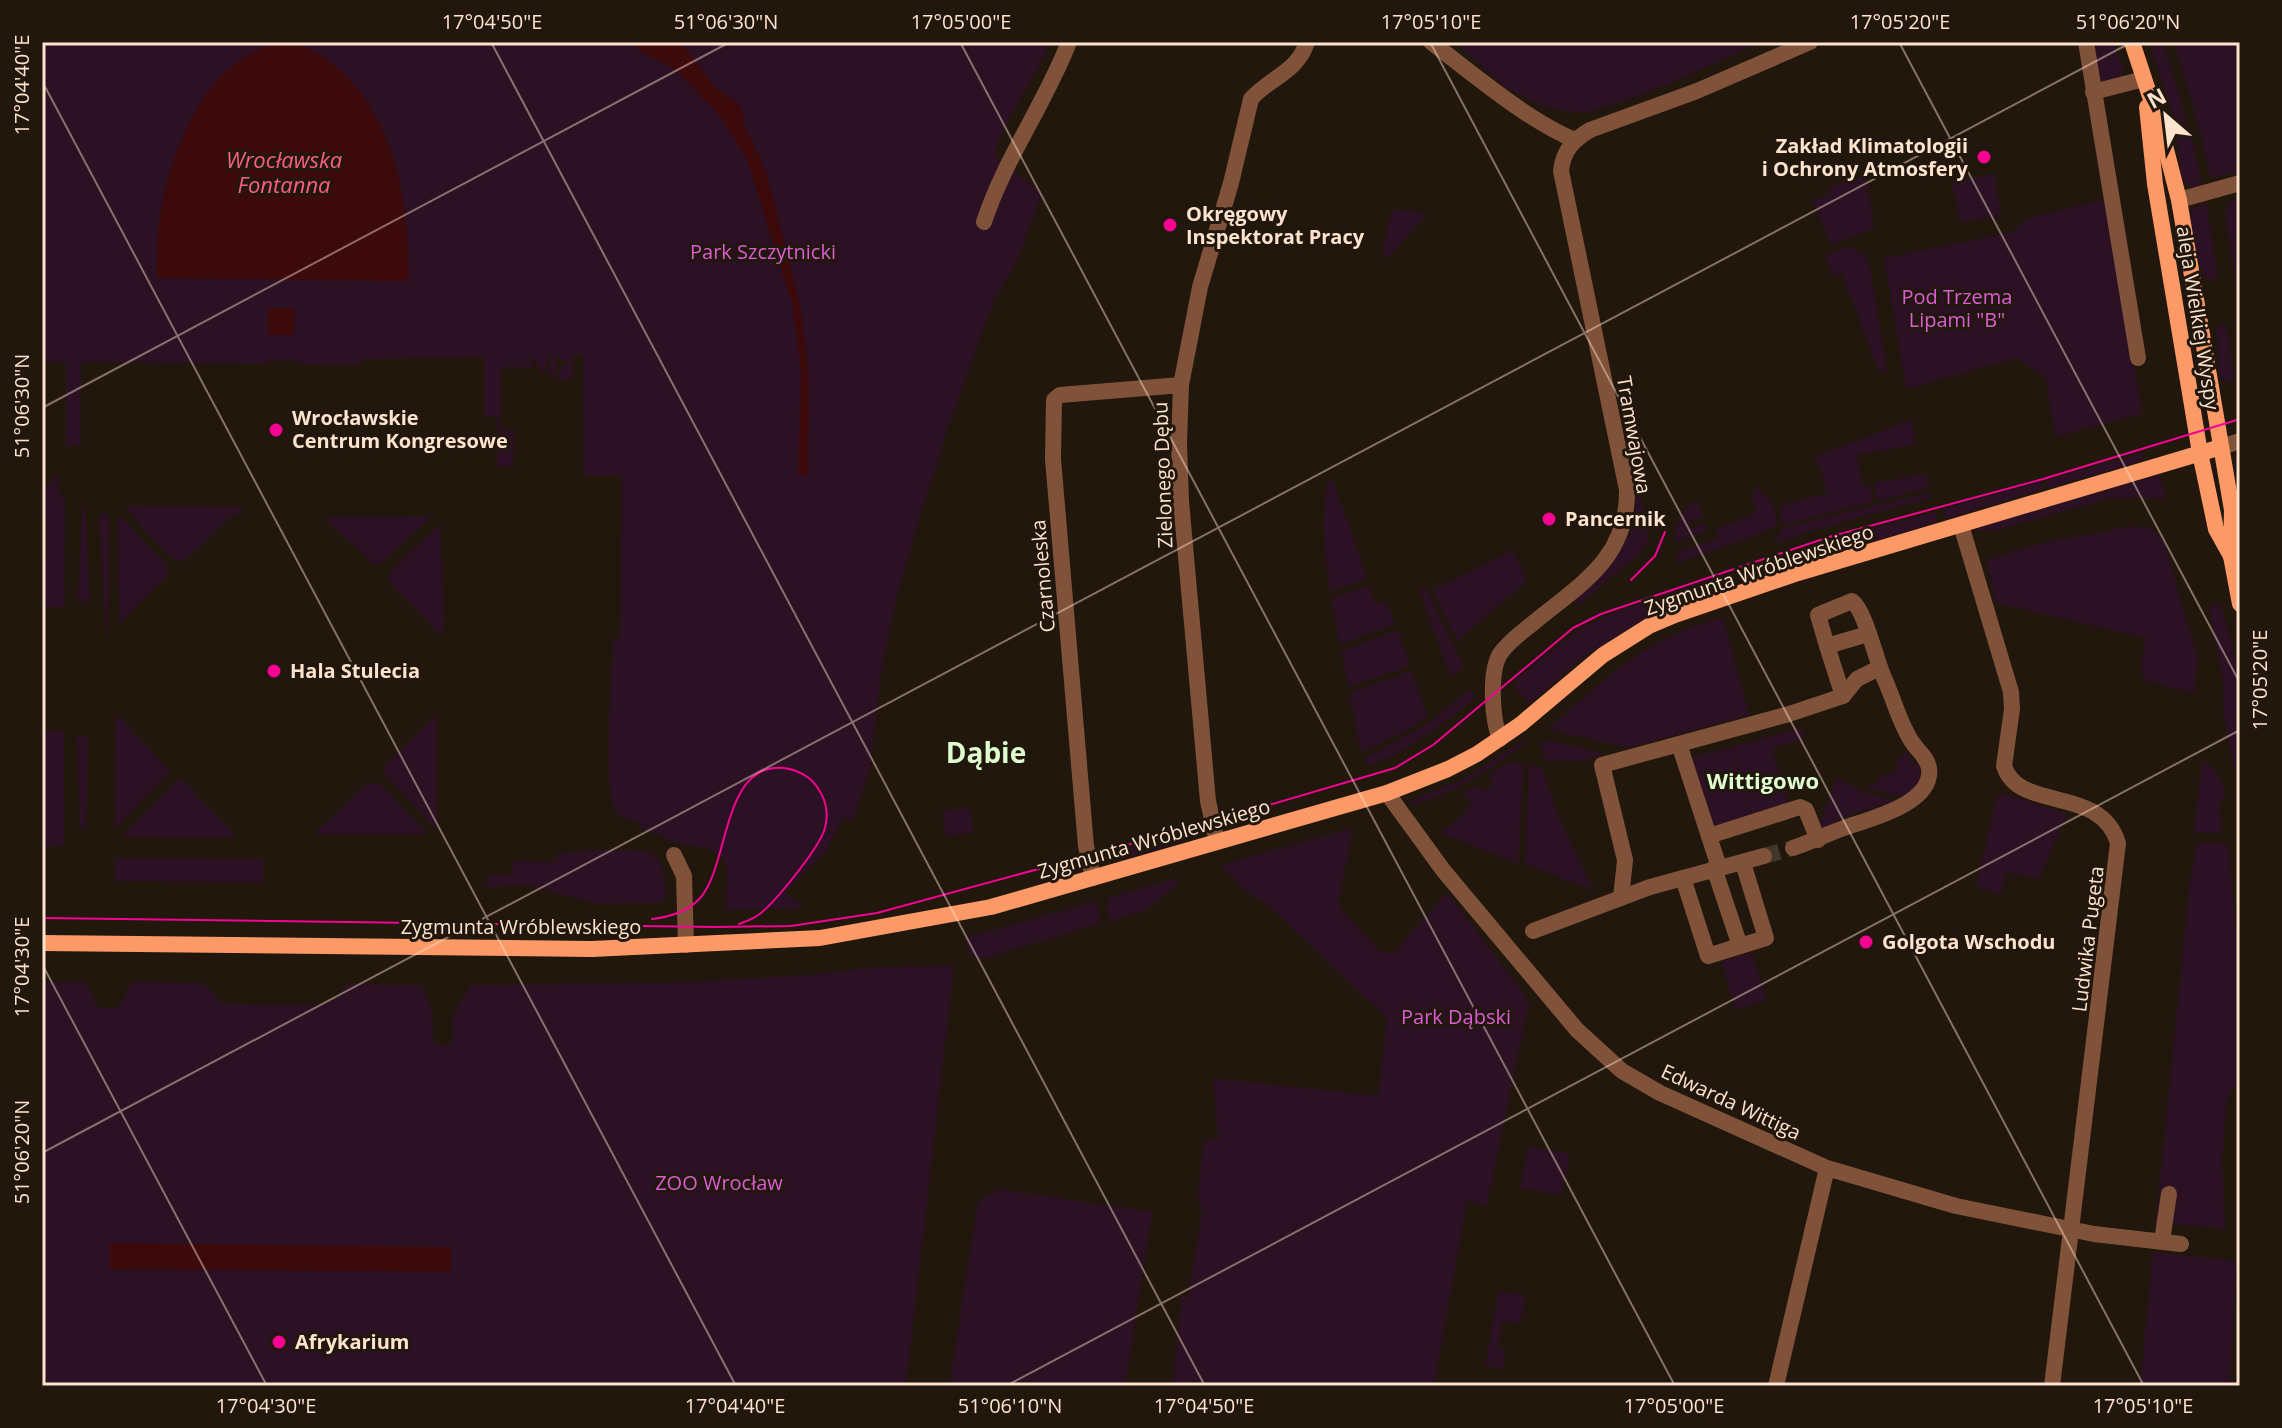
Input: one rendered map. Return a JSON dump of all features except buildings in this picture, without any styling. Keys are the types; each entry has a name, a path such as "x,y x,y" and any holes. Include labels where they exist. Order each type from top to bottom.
{"main road":[{"name":"aleja Wielkiej Wyspy","path":"2132,42 2161,130 2179,200 2232,510 2231,556 2240,604"},
{"name":"aleja Wielkiej Wyspy","path":"2144,80 2155,184 2200,453 2216,529 2231,556"},
{"name":"Zygmunta Wróblewskiego","path":"42,943 592,949 774,942 867,932 991,907 1387,793 1448,769 1500,739 1603,655 1649,626 1798,573 2221,447"}],"street":[{"path":"984,222 1014,151 1052,84 1069,42"},
{"name":"Zielonego Dębu","path":"1217,842 1208,801 1182,515 1179,443 1181,385 1200,287 1231,183 1251,99 1292,68 1303,55 1307,42"},
{"path":"1431,42 1487,85 1557,132 1575,140 1596,127 1697,91 1810,42"},
{"path":"2086,42 2138,358"},
{"path":"2093,92 2144,80"},
{"name":"Tramwajowa","path":"1500,739 1495,726 1494,677 1501,653 1598,568 1619,539 1625,521 1627,490 1561,171 1564,154 1575,140"},
{"path":"2179,200 2240,183"},
{"name":"Czarnoleska","path":"1093,878 1086,846 1060,549 1053,459 1054,400 1060,395 1181,385"},
{"path":"2221,447 2240,441"},
{"name":"Ludwika Pugeta","path":"1961,525 2011,692 2012,718 2004,766 2007,774 2023,788 2097,812 2115,832 2118,843 2052,1386"},
{"path":"1793,848 1894,811 1926,784 1929,769 1926,760 1912,743 1879,668 1858,605 1852,601 1818,615 1843,696"},
{"path":"1827,646 1868,634"},
{"path":"1621,898 1625,860 1602,765 1789,714 1843,696 1857,679 1879,668"},
{"path":"1679,744 1740,946"},
{"name":"Edwarda Wittiga","path":"1387,793 1443,870 1543,991 1603,1056 1660,1093 1827,1168 1956,1206 2072,1229 2181,1244"},
{"path":"1709,836 1800,807 1806,810 1818,840"},
{"path":"674,855 684,876 686,945"},
{"path":"1533,931 1621,898 1764,856"},
{"path":"1683,878 1708,956 1766,938 1743,863"},
{"path":"1776,1386 1827,1168"},
{"path":"2162,1241 2169,1194"}],"green space":[{"name":"Park Szczytnicki","path":"42,42 1050,42 994,154 1042,194 1016,263 994,300 922,510 897,595 881,672 870,770 852,823 846,817 841,821 827,850 785,892 805,908 726,910 725,860 708,848 680,844 640,828 640,823 622,816 614,808 609,777 609,727 613,640 620,639 622,476 584,476 583,355 573,355 572,380 559,380 559,366 567,366 567,361 560,361 559,355 556,356 556,380 548,371 552,356 549,356 544,374 531,356 528,357 535,367 519,369 519,362 516,362 516,369 509,369 509,362 506,362 506,368 500,369 501,429 514,430 513,466 497,466 498,417 484,416 484,357 362,359 362,365 298,364 298,360 266,361 265,364 81,362 80,444 66,447 66,362 42,362"},
{"path":"1454,42 1761,42 1622,102 1588,112 1570,112 1542,106 1505,87"},
{"path":"2090,42 2112,42 2124,70 2120,78 2102,82 2098,79"},
{"path":"2150,42 2163,42 2194,146 2202,188 2191,187 2181,177 2175,123"},
{"path":"2174,42 2240,42 2240,171 2214,178 2210,176"},
{"path":"1866,174 1874,228 1831,245 1812,200 1829,195 1830,187"},
{"path":"1995,174 2001,216 1960,222 1952,182"},
{"name":"Pod Trzema Lipami \"B\"","path":"2105,199 2142,413 2055,437 2045,377 2017,358 1906,389 1884,258 2013,232 2028,218"},
{"path":"2240,199 2240,313 2225,211 2231,201"},
{"path":"2206,202 2218,278 2206,280 2193,245 2190,217 2193,209"},
{"path":"1396,209 1423,213 1425,216 1390,256 1384,257 1382,251 1392,212"},
{"path":"1846,247 1862,253 1869,263 1885,373 1879,372 1842,273 1833,276 1825,255"},
{"path":"2226,324 2234,379 2225,382 2219,376 2217,328"},
{"path":"1912,420 1915,445 1857,454 1862,485 1869,484 1873,502 1782,525 1780,506 1827,493 1820,467 1813,457"},
{"path":"1628,433 1649,540 1639,554 1578,605 1573,599 1605,568 1630,531 1635,502 1622,435"},
{"path":"2144,453 2139,462 2048,488 2046,480"},
{"path":"1926,474 1929,488 1877,501 1874,483"},
{"path":"53,475 58,475 59,495 65,497 64,607 42,607 42,557 47,555 45,485 52,484"},
{"path":"2159,475 2166,498 2110,498 1997,530 1976,530 1976,527"},
{"path":"1333,480 1367,579 1331,591 1324,523 1327,482"},
{"path":"2041,481 2043,489 1946,519 1943,509"},
{"path":"1755,485 1773,503 1776,525 1678,563 1677,551 1719,539 1716,529 1754,515 1753,512 1757,510 1752,497"},
{"path":"1930,492 1931,498 1775,543 1782,528"},
{"path":"1693,502 1699,505 1703,517 1690,521 1689,526 1695,528 1705,522 1707,531 1676,542 1679,520"},
{"path":"128,506 242,507 241,515 232,515 185,560 179,561 155,541 127,509"},
{"path":"82,507 85,507 90,601 78,602"},
{"path":"1935,512 1937,522 1752,579 1748,566"},
{"path":"102,513 109,515 106,636 99,516"},
{"path":"118,514 168,566 167,577 119,624"},
{"path":"433,516 382,562 374,565 324,517"},
{"path":"440,524 442,636 388,580 391,571"},
{"path":"2133,526 2153,529 2164,542 2198,659 2194,693 2145,681 2141,667 2146,638 1996,603 1986,560 2047,542"},
{"path":"1513,550 1527,581 1457,641 1432,590"},
{"path":"1727,573 1732,586 1675,606 1668,606 1662,595"},
{"path":"1369,586 1375,605 1387,601 1395,625 1340,644 1331,598"},
{"path":"1425,586 1463,666 1450,677 1420,589"},
{"path":"1648,599 1646,618 1585,656 1529,704 1517,690 1515,680 1584,626"},
{"path":"2219,603 2232,645 2238,684 2240,767 2234,768 2209,606"},
{"path":"1723,617 1749,715 1628,748 1548,729 1611,674 1645,650 1687,629"},
{"path":"1398,630 1410,666 1348,687 1341,651"},
{"path":"1411,671 1428,717 1361,752 1349,693"},
{"path":"1471,689 1476,697 1438,727 1398,753 1368,766 1364,759 1429,723"},
{"path":"437,715 437,830 384,771 386,765"},
{"path":"118,716 170,771 115,829 116,718"},
{"path":"1802,728 1805,738 1772,748 1789,805 1753,814 1732,747"},
{"path":"42,731 64,731 64,846 45,847 42,844"},
{"path":"77,736 88,736 86,830 80,826"},
{"path":"1527,738 1507,757 1466,783 1406,807 1413,800 1465,778"},
{"path":"1548,740 1606,754 1582,761 1546,760 1540,743"},
{"path":"1731,747 1752,814 1711,831 1689,759"},
{"path":"1908,751 1912,764 1920,763 1920,774 1917,783 1904,798 1866,787 1877,783 1877,778 1898,771 1896,759"},
{"path":"2202,760 2215,772 2224,791 2225,797 2219,804 2222,833 2194,832"},
{"path":"1510,762 1524,764 1518,863 1440,833 1469,810 1470,803 1463,792 1478,785 1482,791 1493,785 1489,774"},
{"path":"1529,765 1541,767 1557,813 1593,890 1525,864"},
{"path":"1837,778 1863,792 1900,802 1883,810 1880,805 1836,820 1834,826 1819,826"},
{"path":"178,780 182,780 235,838 124,837 126,831"},
{"path":"367,784 380,784 428,834 314,834"},
{"path":"2005,794 2067,814 2039,879 2005,872 2001,895 1976,886 1997,796"},
{"path":"970,808 974,833 946,837 943,811"},
{"path":"1202,828 1194,837 1147,852 1100,862 1096,857"},
{"name":"Park Dąbski","path":"1353,828 1338,906 1379,950 1388,954 1395,951 1447,892 1529,1001 1487,1205 1467,1201 1434,1386 1172,1386 1182,1297 1188,1297 1202,1215 1198,1194 1204,1139 1218,1140 1213,1078 1378,1096 1387,1018 1268,905 1238,886 1234,877 1225,873 1221,865"},
{"path":"2197,844 2228,845 2236,933 2240,1081 2228,1093 2222,1158 2225,1229 2156,1223 2189,890"},
{"path":"643,851 658,859 665,881 666,900 657,903 598,904 527,885 486,887 487,875 513,875 513,861 556,862 559,853"},
{"path":"115,858 263,859 263,882 115,881"},
{"path":"1177,878 1177,885 1144,911 1109,921 1107,898"},
{"path":"1097,901 1100,923 983,959 970,956 965,938"},
{"path":"1752,952 1767,1000 1736,1010 1721,961"},
{"name":"ZOO Wrocław","path":"954,966 906,1386 42,1386 42,981 86,982 98,1008 119,1008 131,982 202,983 202,987 208,987 220,1002 231,1004 323,1005 346,989 346,984 422,985 431,1009 434,1044 452,1045 453,1016 470,985 669,983 812,975 878,967"},
{"path":"1528,1146 1570,1154 1562,1195 1520,1188"},
{"path":"998,1189 1152,1212 1125,1386 949,1386 978,1201"},
{"path":"2153,1252 2236,1261 2230,1386 2140,1386"},
{"path":"1499,1290 1525,1296 1520,1324 1502,1322 1498,1348 1506,1350 1502,1369 1485,1365"}],"water":[{"path":"633,42 681,42 714,86 742,109 744,125 765,170 774,200 801,310 809,377 808,475 798,476 801,374 793,307 747,160 725,123 693,87 675,69 641,52"},
{"name":"Wrocławska Fontanna","path":"283,43 316,52 333,64 355,85 372,109 395,163 406,222 409,281 157,278 158,230 163,197 181,140 195,112 212,87 232,66 256,51"},
{"path":"268,308 295,308 294,335 268,335"},
{"path":"110,1243 451,1247 451,1272 110,1269"}],"tunnel":[{"path":"1764,856 1793,848"}],"tram line":[{"path":"42,918 715,927 791,926 877,913 1211,822 1395,768 1433,745 1573,628 1601,614 1829,537 2043,479 2240,419"},
{"path":"1631,580 1655,556 1665,532"},
{"path":"652,919 679,912 701,897 710,881 738,797 749,781 764,770 794,770 813,781 822,795 826,826 805,862 777,897 758,915 739,924"}],"place":[{"name":"Zakład Klimatologii i Ochrony Atmosfery","path":"1984,157"},
{"name":"Okręgowy Inspektorat Pracy","path":"1170,225"},
{"name":"Wrocławskie Centrum Kongresowe","path":"276,430"},
{"name":"Pancernik","path":"1549,519"},
{"name":"Hala Stulecia","path":"274,671"},
{"name":"Golgota Wschodu","path":"1866,942"},
{"name":"Afrykarium","path":"279,1342"}],"district":[{"name":"Dąbie","path":"986,753"},
{"name":"Wittigowo","path":"1763,781"}]}
